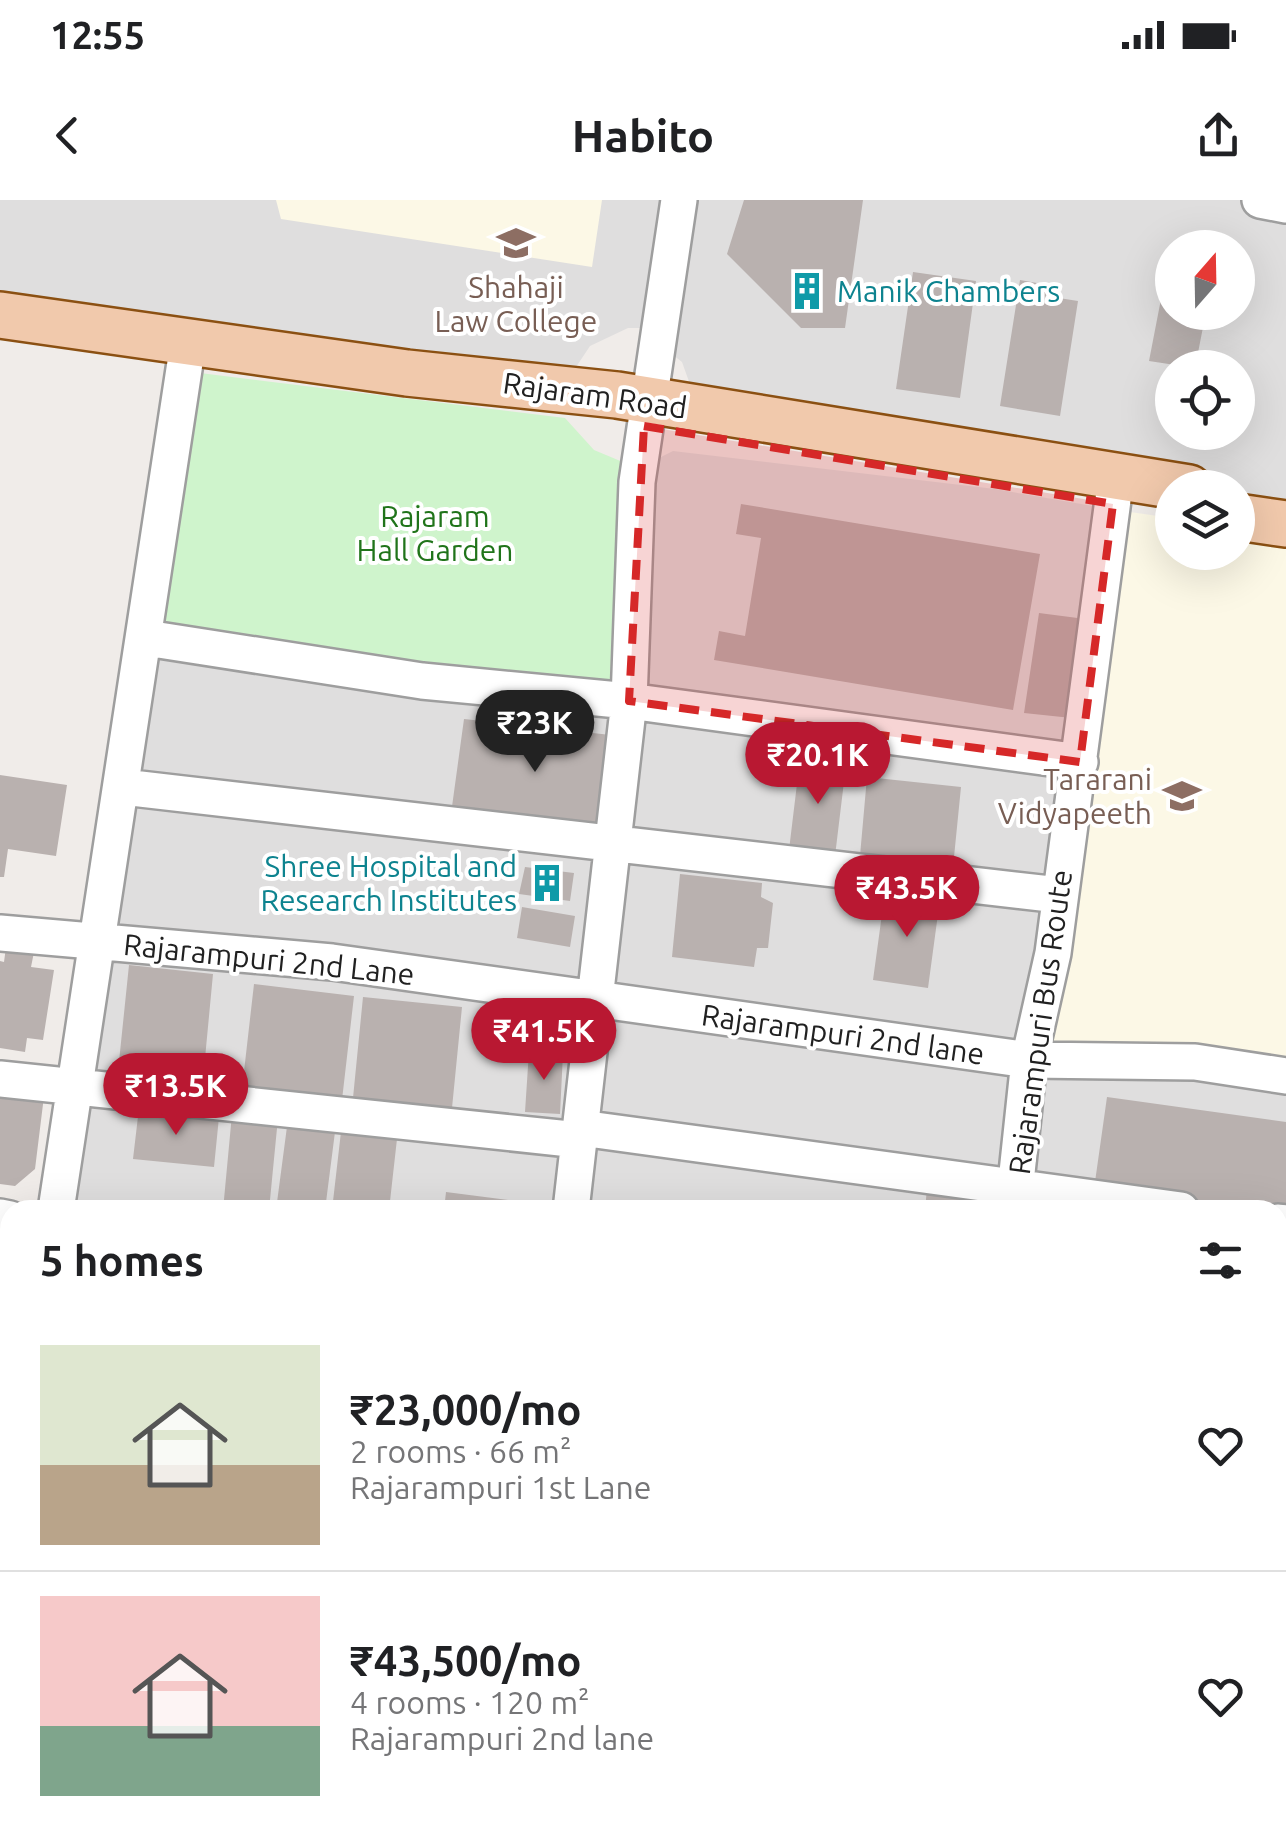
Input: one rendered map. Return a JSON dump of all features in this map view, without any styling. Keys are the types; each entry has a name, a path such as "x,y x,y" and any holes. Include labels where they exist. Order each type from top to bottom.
{"main road":[{"name":"Rajaram Road","path":"0,316 187,354 646,413 1114,491 1155,489"},
{"path":"0,338 187,354"},
{"path":"1114,491 1155,504"},
{"path":"1255,497 1286,502"},
{"path":"1255,519 1286,524"}],"street":[{"path":"571,1200 629,701 636,482 679,200"},
{"path":"1260,200 1286,206"},
{"path":"58,1200 187,354"},
{"name":"Rajarampuri Bus Route","path":"1014,1200 1029,1060 1038,1006 1053,953 1114,491"},
{"path":"146,638 422,681 629,701 1080,762"},
{"path":"123,787 1060,894"},
{"name":"Rajarampuri 2nd Lane","path":"0,933 332,962 597,999"},
{"name":"Rajarampuri 2nd lane","path":"597,999 1029,1060 1195,1062 1286,1076"},
{"path":"0,1079 580,1134 1014,1200"}],"highlighted area":[{"path":"644,426 1113,504 1080,762 629,701"}],"shaded area":[{"path":"0,200 668,200 650,328 628,328 590,346 576,367 574,385 0,304"},
{"name":"Shahaji Law College","path":"276,200 602,200 592,267 281,219"},
{"path":"679,200 1286,200 1286,502 1255,497 1255,470 1155,470 1155,481 692,390 682,362 659,344"},
{"path":"673,451 995,489 1116,510 1286,1066 1286,1200 67,1200 164,625 399,661 638,455 661,457"},
{"name":"Tararani Vidyapeeth","path":"1116,510 1155,516 1155,570 1255,570 1255,529 1286,534 1286,1066 1035,1043"}],"green space":[{"name":"Rajaram Hall Garden","path":"200,373 565,418 594,450 630,465 614,683 399,661 164,625"}],"building":[{"name":"Manik Chambers","path":"744,200 863,200 845,328 801,328 727,254"},
{"path":"913,272 976,281 960,398 896,389"},
{"path":"1020,280 1048,285 1046,296 1078,301 1060,416 1000,406"},
{"path":"1155,330 1202,330 1199,350 1155,350 1155,362 1149,361"},
{"path":"741,504 1040,554 1013,710 714,660 719,631 745,636 761,538 736,534"},
{"path":"1039,613 1093,620 1081,719 1024,713"},
{"path":"464,719 620,736 605,832 451,814"},
{"path":"800,759 846,765 835,856 789,850"},
{"path":"0,775 67,785 56,856 8,849 4,877 0,877"},
{"path":"867,777 961,787 952,877 859,867"},
{"name":"Shree Hospital and Research Institutes","path":"525,867 574,873 570,901 519,894"},
{"path":"680,874 762,883 761,897 773,903 768,948 757,948 754,967 672,957"},
{"path":"885,892 940,899 928,988 873,980"},
{"path":"522,907 575,916 570,947 517,938"},
{"path":"6,947 34,952 31,967 54,970 43,1040 27,1038 25,1052 0,1048 0,961 4,962"},
{"path":"129,965 213,974 202,1090 117,1081"},
{"path":"254,984 354,996 342,1100 242,1089"},
{"path":"363,997 462,1007 452,1108 353,1098"},
{"path":"529,1051 563,1053 560,1114 525,1112"},
{"path":"0,1082 45,1088 35,1169 15,1186 0,1184"},
{"path":"1107,1097 1286,1122 1286,1200 1172,1200 1094,1189"},
{"path":"139,1108 219,1117 214,1167 133,1159"},
{"path":"232,1114 278,1118 270,1200 224,1200"},
{"path":"288,1119 336,1124 326,1200 277,1200"},
{"path":"342,1123 398,1130 390,1200 333,1200"},
{"path":"927,1188 965,1191 965,1200 926,1200"},
{"path":"446,1192 508,1200 445,1200"}],"place":[{"name":"Shahaji Law College","path":"516,243"},
{"name":"Manik Chambers","path":"807,291"},
{"name":"Tararani Vidyapeeth","path":"1182,796"},
{"name":"Shree Hospital and Research Institutes","path":"547,883"}]}
